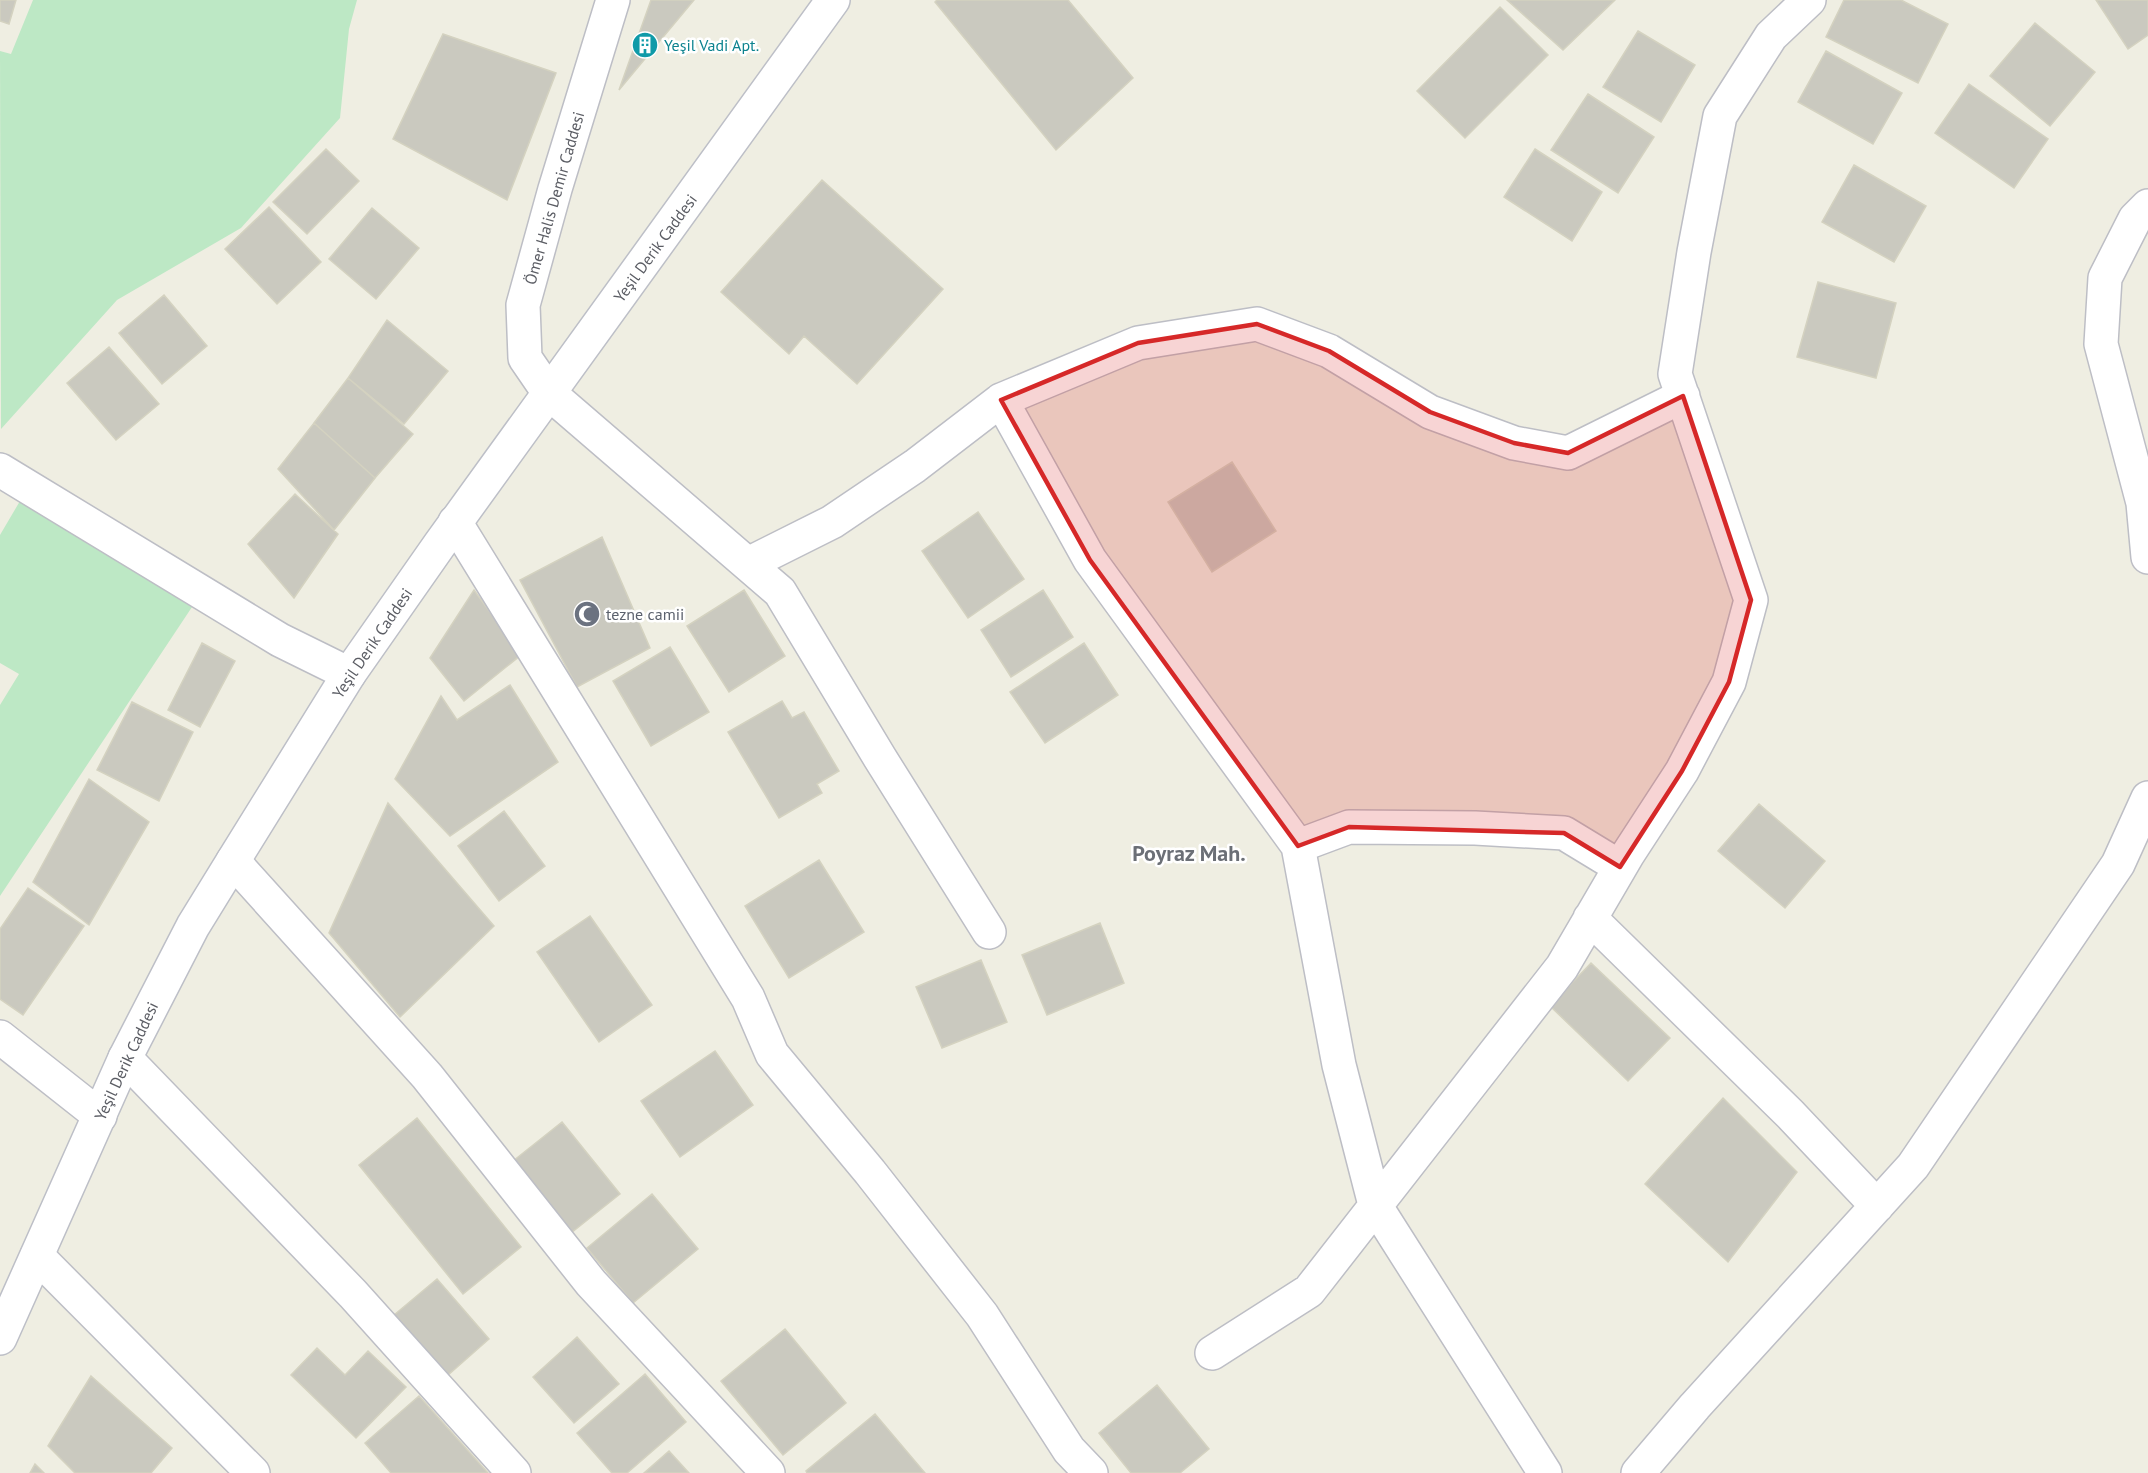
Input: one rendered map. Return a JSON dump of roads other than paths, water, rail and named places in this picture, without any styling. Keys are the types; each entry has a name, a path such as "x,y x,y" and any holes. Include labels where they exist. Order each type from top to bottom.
{"street":[{"name":"Ömer Halis Demir Caddesi","path":"613,0 555,189 523,305 525,358 549,393 750,563 780,592 989,932"},
{"name":"Yeşil Derik Caddesi","path":"0,1338 125,1058 194,926 349,674 833,0"},
{"path":"1212,1353 1309,1291 1562,967 1620,867 1682,771 1729,682 1751,600 1675,374 1694,252 1720,116 1771,36 1809,0"},
{"path":"2148,206 2135,219 2105,278 2101,344 2143,503 2148,557"},
{"path":"750,563 832,522 915,466 1001,400 1138,343 1257,324 1329,351 1430,412 1514,443 1568,453 1683,396"},
{"path":"1001,400 1090,560 1298,846 1339,1065 1376,1205 1545,1473"},
{"path":"4,478 280,640 349,674"},
{"path":"456,522 748,998 772,1054 870,1172 982,1315 1069,1450 1091,1473"},
{"path":"1638,1473 1695,1406 1913,1166 2118,864 2148,798"},
{"path":"1298,846 1349,827 1475,828 1552,832 1564,833 1620,867"},
{"path":"233,861 427,1076 591,1283 768,1473"},
{"path":"1590,918 1790,1114 1877,1206"},
{"path":"0,1037 100,1116"},
{"path":"125,1058 353,1294 514,1473"},
{"path":"37,1256 254,1473"}],"place":[{"name":"Yeşil Vadi Apt.","path":"645,45"},
{"name":"tezne camii","path":"587,614"}],"district":[{"name":"Poyraz Mah.","path":"1189,853"}]}
